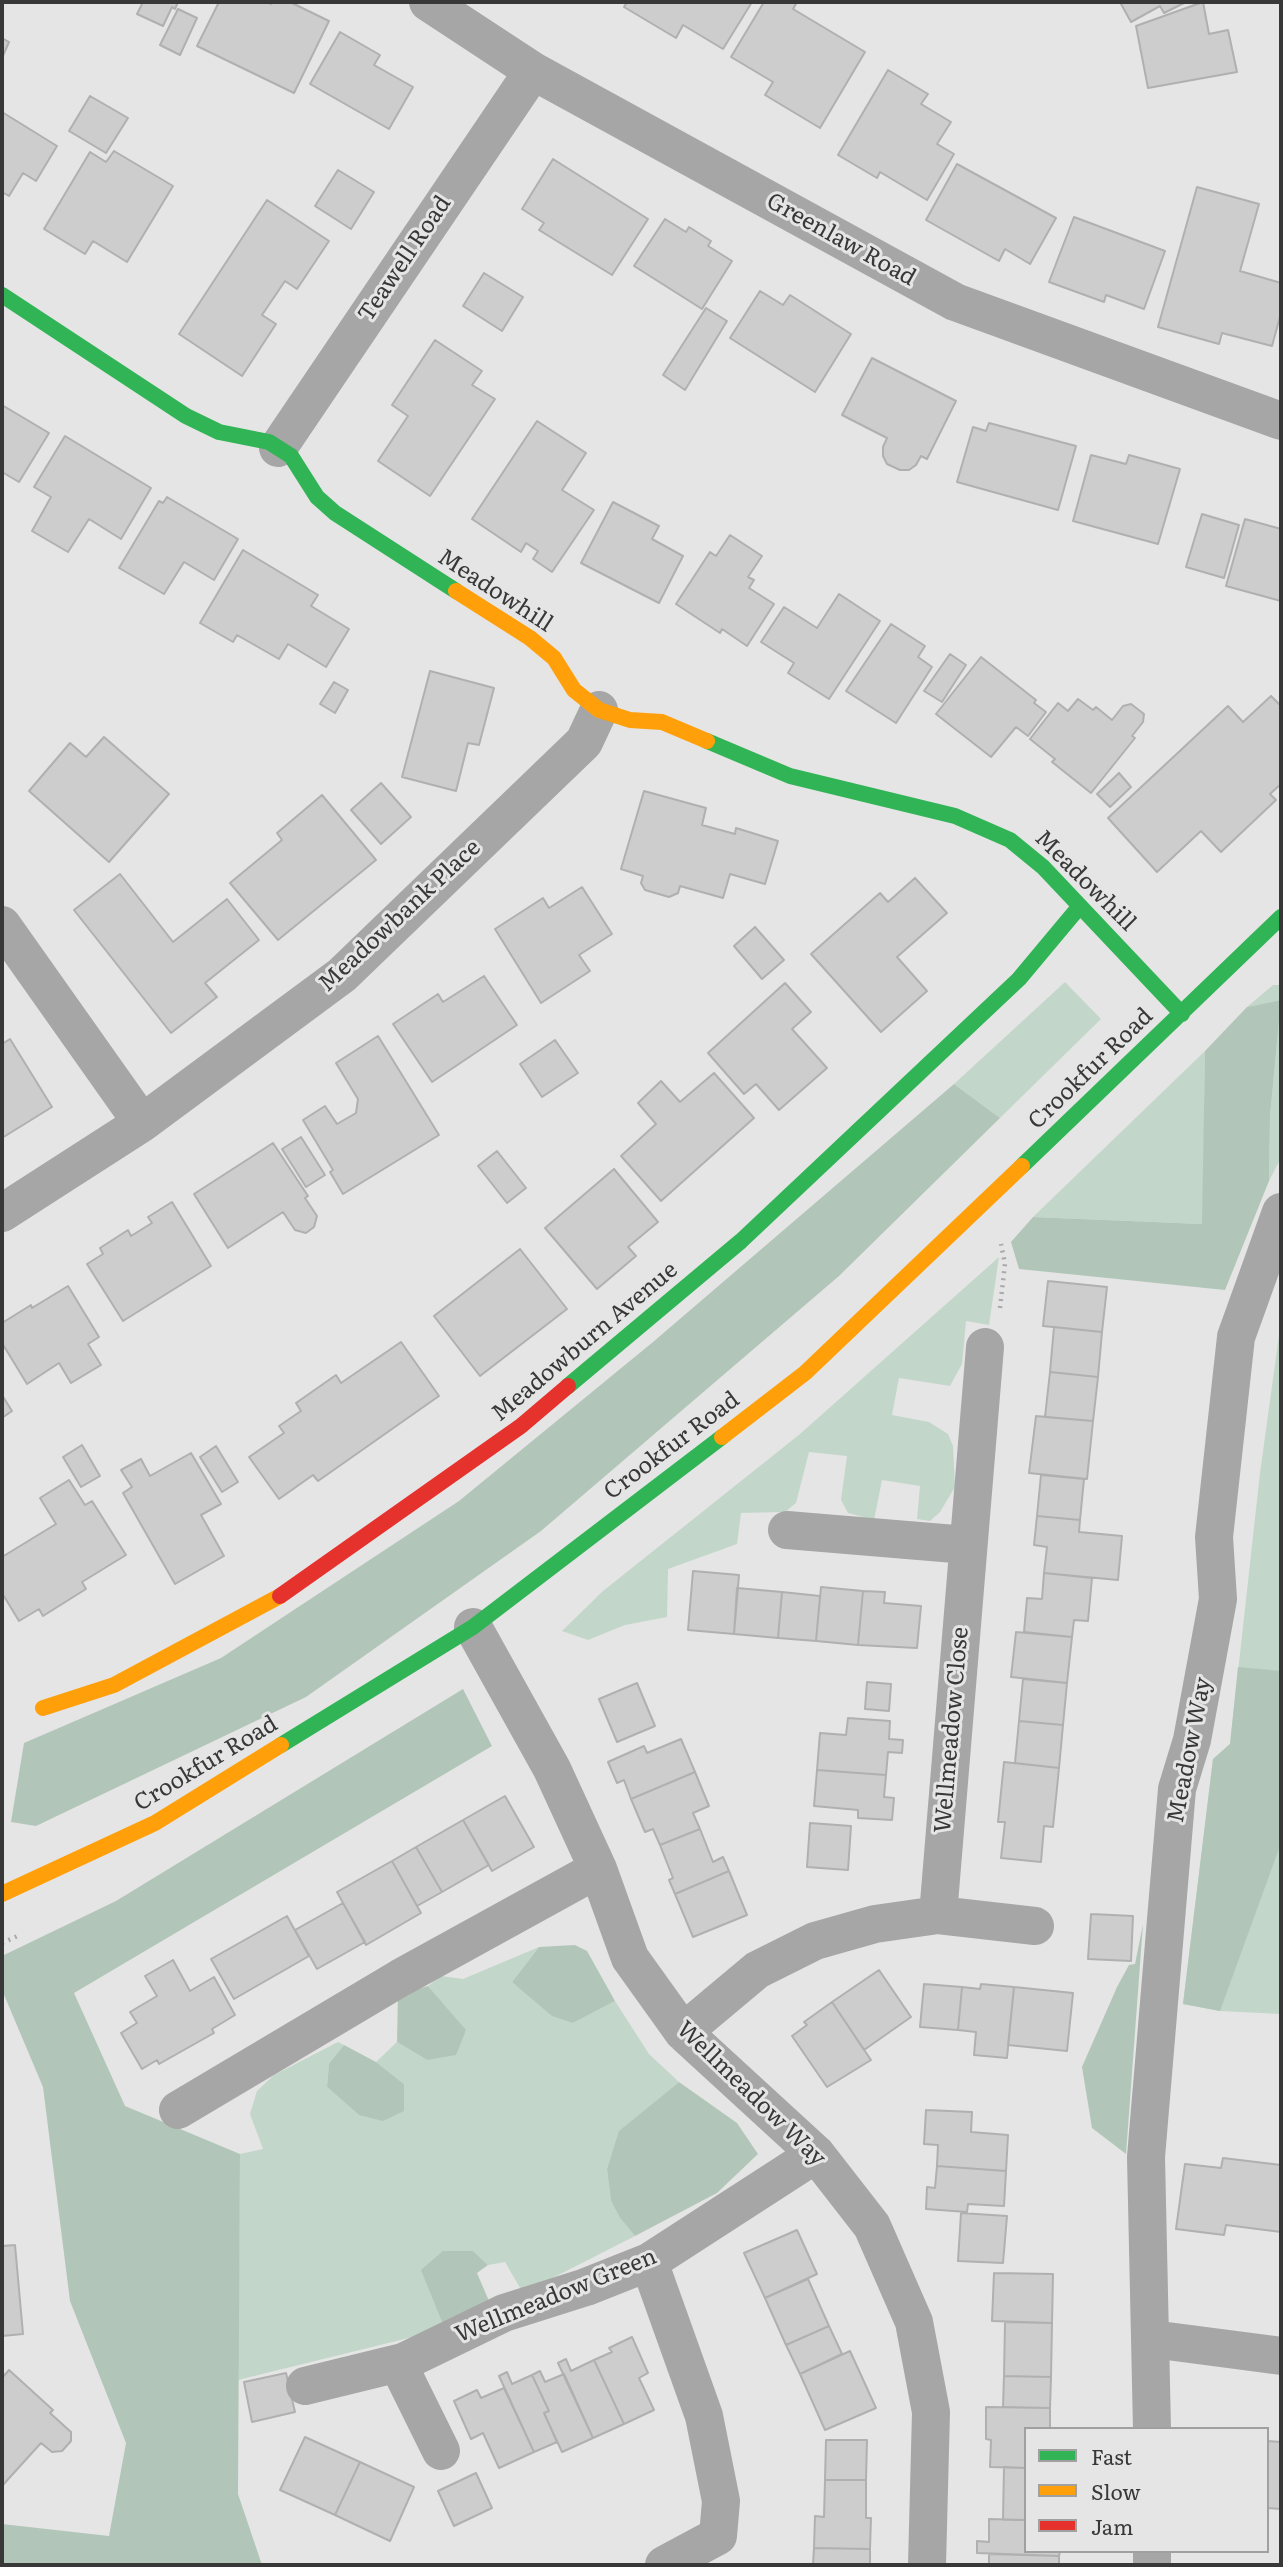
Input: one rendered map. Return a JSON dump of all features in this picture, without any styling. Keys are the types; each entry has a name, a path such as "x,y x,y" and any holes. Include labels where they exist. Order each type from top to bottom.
{"street":[{"name":"Greenlaw Road","path":"428,2 533,71 955,302 1281,421"},
{"name":"Teawell Road","path":"278,448 533,71"},
{"name":"Meadowhill","path":"2,295 186,416 219,432 269,442 291,456 317,497 335,513 530,638 554,658 574,690 599,710 630,720 662,722 790,776 955,816 1010,840 1043,867 1182,1014"},
{"name":"Meadowbank Place","path":"2,1213 142,1123 342,975 584,742 599,710"},
{"name":"Meadowburn Avenue","path":"43,1708 114,1685 290,1590 521,1426 741,1241 1019,979 1080,906"},
{"name":"Crookfur Road","path":"2,1894 155,1823 473,1627 805,1373 1182,1014 1281,916"},
{"path":"2,925 142,1123"},
{"name":"Meadow Way","path":"1152,2427 1146,2157 1177,1789 1192,1741 1218,1600 1214,1537 1236,1337 1281,1212"},
{"name":"Wellmeadow Close","path":"937,1915 985,1347"},
{"path":"787,1531 967,1545"},
{"name":"Wellmeadow Way","path":"473,1627 552,1769 598,1869 630,1958 683,2032 816,2154 872,2226 914,2322 931,2412 927,2565"},
{"path":"178,2110 400,1978 598,1869"},
{"path":"683,2032 757,1970 815,1941 874,1924 937,1915 1035,1926"},
{"name":"Wellmeadow Green","path":"305,2386 398,2364 504,2313 586,2287 649,2262 816,2154"},
{"path":"649,2262 704,2416 721,2501 718,2536 664,2565"},
{"path":"1152,2339 1281,2356"},
{"path":"398,2364 441,2451"}],"path":[{"path":"985,1347 998,1322 1005,1264 999,1234"}],"green space":[{"path":"1065,982 1101,1019 1000,1118 954,1084"},
{"path":"1273,985 1281,985 1281,1000 1247,1007"},
{"path":"1281,1000 1281,1158 1269,1181 1270,1117"},
{"path":"1281,1000 1270,1117 1269,1181 1225,1290 1019,1269 1011,1242 1033,1217 1202,1224 1205,1051 1247,1007"},
{"path":"1205,1051 1203,1224 1033,1217"},
{"path":"954,1084 1000,1118 839,1276 541,1531 306,1697 36,1826 11,1822 24,1743 221,1658 459,1501 653,1342"},
{"path":"999,1257 989,1325 966,1321 962,1364 950,1386 899,1378 892,1415 929,1422 948,1434 953,1446 955,1487 940,1512 930,1521 917,1519 920,1486 882,1480 874,1520 848,1513 841,1500 847,1456 809,1452 796,1503 785,1512 741,1513 737,1544 668,1569 667,1617 625,1625 588,1640 562,1631 603,1591 800,1434"},
{"path":"1281,1321 1281,2014 1220,2011 1183,2004 1213,1759 1230,1744 1260,1473"},
{"path":"1238,1667 1281,1671 1281,1843 1220,2011 1183,2004 1213,1759 1230,1744"},
{"path":"463,1689 492,1746 74,1993 125,2106 240,2154 238,2494 262,2565 2,2565 2,2524 109,2536 126,2443 70,2301 43,2087 2,1990 2,1956 116,1901"},
{"path":"1143,1924 1126,2154 1092,2128 1082,2067 1117,1987 1129,1965 1135,1964"},
{"path":"575,1945 587,1951 615,2001 573,2023 552,2016 512,1982 539,1947"},
{"path":"539,1947 512,1982 573,2023 615,2001 649,2054 679,2082 620,2131 607,2169 611,2201 620,2218 635,2236 523,2293 505,2262 488,2265 473,2251 445,2329 238,2380 240,2154 263,2149 250,2114 257,2091 274,2075 338,2042 344,2045 329,2065 327,2087 359,2115 404,2084 376,2062 397,2042 427,2060 466,2031 428,1986 441,1976 463,1979"},
{"path":"428,1986 466,2030 456,2055 427,2060 397,2042 398,1994"},
{"path":"344,2045 376,2062 404,2084 404,2111 383,2121 359,2115 327,2087 329,2064"},
{"path":"679,2082 737,2123 758,2154 717,2193 635,2236 620,2218 611,2201 607,2169 619,2131"},
{"path":"443,2251 473,2251 488,2265 477,2273 489,2301 445,2329 421,2270"}],"building":[{"path":"143,2 178,2 175,9 172,7 163,26 137,14"},
{"path":"219,2 290,2 329,21 294,93 197,46"},
{"path":"627,2 752,2 723,49 683,25 676,38 624,7"},
{"path":"764,2 797,2 793,9 865,52 820,128 765,95 773,82 731,57"},
{"path":"1120,2 1186,2 1164,13 1160,6 1131,22"},
{"path":"1203,2 1209,34 1228,30 1237,72 1148,88 1136,26"},
{"path":"178,9 197,18 180,55 160,45"},
{"path":"340,32 380,55 374,65 413,87 389,129 310,84"},
{"path":"2,38 9,42 2,58"},
{"path":"888,70 928,94 921,104 951,122 937,144 954,154 927,200 880,172 877,178 838,155"},
{"path":"90,96 128,118 106,153 69,131"},
{"path":"2,112 57,146 36,181 23,173 9,196 2,192"},
{"path":"114,151 173,186 127,262 93,241 85,254 44,229 90,152 106,162"},
{"path":"553,159 648,219 612,275 539,230 544,223 522,209"},
{"path":"957,164 1056,218 1030,264 1005,249 999,261 926,220"},
{"path":"338,170 374,192 351,229 315,206"},
{"path":"1197,187 1259,204 1240,271 1281,283 1281,313 1272,346 1222,333 1219,344 1158,327"},
{"path":"267,200 329,241 297,289 285,281 262,315 276,324 242,376 179,334"},
{"path":"1074,217 1165,251 1144,309 1106,295 1104,302 1049,282"},
{"path":"665,219 686,232 689,227 711,241 708,246 732,261 702,309 634,266"},
{"path":"484,273 523,297 502,331 463,306"},
{"path":"760,291 783,305 790,295 851,334 815,392 730,338"},
{"path":"706,308 727,321 685,390 663,375"},
{"path":"435,340 482,371 472,385 495,399 430,496 378,461 408,416 392,405"},
{"path":"872,358 956,401 927,459 921,456 909,470 900,470 887,464 883,447 887,438 842,415"},
{"path":"2,405 49,433 19,482 2,472"},
{"path":"537,421 586,453 562,490 594,510 552,572 533,559 538,551 526,543 521,552 472,519"},
{"path":"989,423 1076,446 1058,510 957,482 973,427 986,431"},
{"path":"65,436 151,488 121,539 89,519 68,552 32,531 51,497 34,487"},
{"path":"1091,455 1126,464 1129,455 1180,469 1158,544 1073,521"},
{"path":"167,497 238,539 214,580 184,562 164,594 119,568 159,501 163,503"},
{"path":"613,502 659,526 652,539 683,556 659,603 581,563"},
{"path":"1202,514 1239,525 1224,578 1186,567"},
{"path":"1245,519 1281,529 1281,601 1226,586"},
{"path":"730,535 762,556 748,577 754,580 749,588 774,604 747,646 722,629 720,633 676,604 710,552 716,556"},
{"path":"243,550 318,595 311,606 349,629 326,667 288,644 279,659 237,635 233,642 200,623"},
{"path":"839,594 880,621 829,699 788,673 794,663 761,642 784,607 817,628"},
{"path":"891,624 925,646 918,657 932,667 896,723 846,691"},
{"path":"950,654 966,665 942,702 924,691"},
{"path":"981,657 1036,700 1034,703 1046,712 1028,736 1016,727 991,757 936,714"},
{"path":"430,671 494,688 479,745 468,743 456,791 402,777"},
{"path":"334,682 348,690 335,713 320,704"},
{"path":"1271,696 1281,706 1281,784 1270,794 1276,800 1221,852 1201,831 1157,872 1108,818 1228,706 1243,722"},
{"path":"1078,699 1093,710 1096,707 1112,720 1123,706 1131,704 1144,714 1143,722 1132,736 1135,738 1091,793 1052,762 1055,759 1030,739 1058,703 1068,711"},
{"path":"104,737 169,794 109,862 29,791 70,743 86,757"},
{"path":"1119,773 1131,787 1110,807 1097,794"},
{"path":"381,783 411,817 381,844 351,810"},
{"path":"644,791 706,808 702,825 735,834 736,828 778,841 765,884 730,874 723,898 680,886 678,893 669,897 645,890 641,883 643,876 621,869"},
{"path":"322,795 376,860 278,940 230,883 282,840 277,833"},
{"path":"120,874 173,942 227,899 259,940 205,983 217,997 171,1033 74,910"},
{"path":"915,878 947,913 897,957 927,991 881,1032 811,954 880,893 888,902"},
{"path":"582,887 612,934 579,955 590,971 541,1003 495,929 543,898 549,908"},
{"path":"755,927 784,960 762,979 734,946"},
{"path":"484,976 517,1025 432,1082 393,1024 438,994 443,1002"},
{"path":"785,983 811,1012 792,1029 827,1068 779,1110 756,1084 744,1094 708,1053"},
{"path":"378,1036 439,1135 343,1194 330,1172 333,1170 303,1120 325,1106 337,1124 356,1113 358,1099 336,1063"},
{"path":"10,1039 52,1107 2,1138 2,1044"},
{"path":"555,1040 578,1073 542,1097 520,1064"},
{"path":"714,1073 754,1118 661,1201 621,1156 656,1124 638,1103 661,1081 680,1102"},
{"path":"301,1137 325,1175 306,1187 282,1149"},
{"path":"273,1143 308,1196 305,1198 317,1216 314,1227 306,1233 295,1230 283,1212 228,1248 194,1194"},
{"path":"497,1151 526,1188 507,1203 478,1166"},
{"path":"614,1169 658,1222 628,1247 636,1256 597,1289 545,1228"},
{"path":"172,1202 211,1266 123,1321 87,1264 103,1254 100,1248 128,1230 131,1236 152,1223 148,1217"},
{"path":"520,1249 567,1309 480,1376 434,1316"},
{"path":"1048,1281 1107,1287 1102,1332 1043,1326"},
{"path":"68,1286 99,1337 88,1344 101,1365 71,1383 59,1363 27,1384 2,1343 2,1323"},
{"path":"1054,1327 1102,1332 1098,1377 1050,1372"},
{"path":"401,1342 439,1396 318,1481 313,1475 279,1499 249,1457 284,1433 279,1426 301,1411 296,1403 336,1375 341,1383"},
{"path":"1050,1372 1098,1377 1093,1421 1045,1417"},
{"path":"2,1395 12,1411 2,1418"},
{"path":"1036,1416 1093,1421 1087,1479 1029,1473"},
{"path":"82,1445 100,1476 81,1487 63,1457"},
{"path":"216,1446 238,1482 222,1492 200,1457"},
{"path":"191,1453 221,1504 201,1515 224,1556 175,1584 123,1493 132,1487 121,1470 141,1459 150,1476"},
{"path":"1041,1475 1084,1479 1080,1520 1037,1516"},
{"path":"69,1480 85,1505 92,1501 126,1555 82,1582 86,1589 43,1616 39,1609 19,1621 2,1593 2,1557 56,1524 40,1498"},
{"path":"1037,1516 1080,1520 1079,1532 1122,1536 1118,1580 1044,1573 1047,1547 1034,1545"},
{"path":"693,1571 739,1575 734,1634 688,1630"},
{"path":"1044,1573 1092,1578 1088,1621 1074,1620 1072,1637 1024,1632 1027,1598 1042,1599"},
{"path":"821,1587 863,1591 858,1645 816,1641"},
{"path":"737,1588 782,1592 778,1638 734,1634"},
{"path":"863,1591 885,1592 884,1603 921,1606 917,1648 858,1645"},
{"path":"782,1592 820,1596 816,1641 778,1638"},
{"path":"1016,1632 1072,1637 1067,1683 1011,1677"},
{"path":"1023,1679 1067,1683 1063,1725 1019,1721"},
{"path":"867,1682 891,1684 889,1711 865,1709"},
{"path":"637,1683 655,1726 617,1742 599,1699"},
{"path":"848,1718 890,1721 889,1739 903,1740 902,1753 888,1752 886,1775 817,1770 820,1733 846,1735"},
{"path":"1019,1721 1063,1725 1059,1768 1015,1763"},
{"path":"681,1739 695,1772 631,1799 624,1780 617,1783 608,1762 644,1746 647,1753"},
{"path":"1004,1762 1059,1768 1053,1827 1044,1826 1041,1862 1001,1858 1005,1822 998,1822"},
{"path":"817,1770 886,1775 884,1797 894,1798 892,1820 858,1818 858,1810 814,1806"},
{"path":"695,1772 709,1806 693,1813 700,1829 660,1845 653,1829 645,1832 631,1799"},
{"path":"505,1796 534,1847 492,1871 463,1820"},
{"path":"463,1820 489,1865 442,1892 416,1847"},
{"path":"810,1823 851,1826 848,1870 807,1867"},
{"path":"700,1829 713,1862 723,1857 729,1871 675,1894 669,1880 673,1878 660,1845"},
{"path":"416,1847 442,1892 417,1906 392,1861"},
{"path":"392,1861 421,1913 366,1945 337,1892"},
{"path":"729,1871 747,1915 693,1937 675,1894"},
{"path":"343,1903 365,1942 317,1969 295,1930"},
{"path":"1091,1914 1133,1916 1131,1961 1088,1959"},
{"path":"287,1916 309,1956 234,1999 211,1959"},
{"path":"173,1960 190,1991 214,1977 235,2015 212,2029 214,2033 159,2064 157,2060 142,2069 121,2033 137,2023 130,2012 157,1996 145,1976"},
{"path":"879,1970 911,2017 864,2050 832,2002"},
{"path":"924,1984 962,1987 958,2030 920,2027"},
{"path":"981,1984 1014,1987 1007,2058 974,2055 976,2032 958,2030 962,1987 980,1989"},
{"path":"1014,1987 1073,1993 1067,2051 1008,2045"},
{"path":"832,2002 871,2060 827,2087 792,2036 807,2025 804,2022"},
{"path":"926,2110 972,2112 971,2132 1008,2135 1006,2171 937,2166 938,2145 924,2144"},
{"path":"1223,2158 1281,2165 1281,2232 1226,2225 1224,2235 1176,2229 1185,2164 1221,2168"},
{"path":"937,2166 1006,2171 1004,2206 968,2204 967,2212 926,2209 927,2187 935,2188"},
{"path":"961,2213 1007,2216 1003,2263 958,2261"},
{"path":"797,2230 817,2274 765,2298 744,2253"},
{"path":"15,2245 23,2334 2,2336 2,2246"},
{"path":"994,2273 1053,2274 1052,2323 992,2321"},
{"path":"808,2279 829,2326 786,2345 765,2298"},
{"path":"1005,2322 1052,2323 1051,2377 1004,2376"},
{"path":"829,2326 842,2354 800,2374 786,2345"},
{"path":"632,2337 648,2373 639,2378 654,2410 624,2424 594,2360 612,2352 609,2348"},
{"path":"850,2351 876,2408 825,2430 800,2374"},
{"path":"566,2359 571,2371 594,2360 624,2424 593,2438 558,2363"},
{"path":"9,2370 53,2410 50,2413 71,2432 71,2441 62,2451 52,2452 41,2443 2,2486 2,2378"},
{"path":"540,2371 545,2382 564,2374 593,2438 562,2452 544,2413 549,2411 532,2375"},
{"path":"507,2372 512,2384 532,2375 549,2411 544,2413 557,2442 534,2452 499,2376"},
{"path":"286,2373 295,2412 252,2422 244,2382"},
{"path":"1004,2376 1051,2377 1050,2408 1003,2407"},
{"path":"504,2388 534,2452 499,2468 483,2433 471,2439 454,2401 477,2390 481,2398"},
{"path":"986,2407 1050,2408 1050,2427 1024,2427 1024,2468 990,2467 991,2440 986,2439"},
{"path":"305,2437 360,2462 335,2515 280,2490"},
{"path":"826,2440 867,2440 866,2480 825,2480"},
{"path":"1269,2441 1281,2442 1281,2509 1269,2508"},
{"path":"360,2462 414,2487 390,2541 335,2515"},
{"path":"1004,2467 1024,2468 1024,2520 1003,2520"},
{"path":"476,2473 492,2508 454,2526 438,2491"},
{"path":"825,2480 866,2480 866,2518 871,2518 870,2549 814,2548 815,2516 824,2517"},
{"path":"989,2519 1024,2520 1024,2553 1060,2553 1059,2556 977,2553 977,2541 989,2542"},
{"path":"814,2548 870,2549 870,2565 813,2565"},
{"path":"989,2554 1059,2556 1059,2565 989,2565"}],"traffic: fast":[{"path":"2,295 186,416 219,432 269,442 291,456 317,497 335,513 456,591"},
{"path":"707,741 790,776 955,816 1010,840 1043,867 1182,1014"},
{"path":"568,1386 741,1241 1019,979 1080,906"},
{"path":"1022,1166 1281,917"},
{"path":"281,1745 473,1627 722,1437"}],"traffic: slow":[{"path":"456,591 530,638 554,658 574,690 599,710 630,720 662,722 707,741"},
{"path":"722,1437 805,1373 1022,1166"},
{"path":"43,1708 114,1685 280,1596"},
{"path":"2,1894 155,1823 281,1745"}],"traffic: jam":[{"path":"280,1596 521,1426 568,1386"}]}
